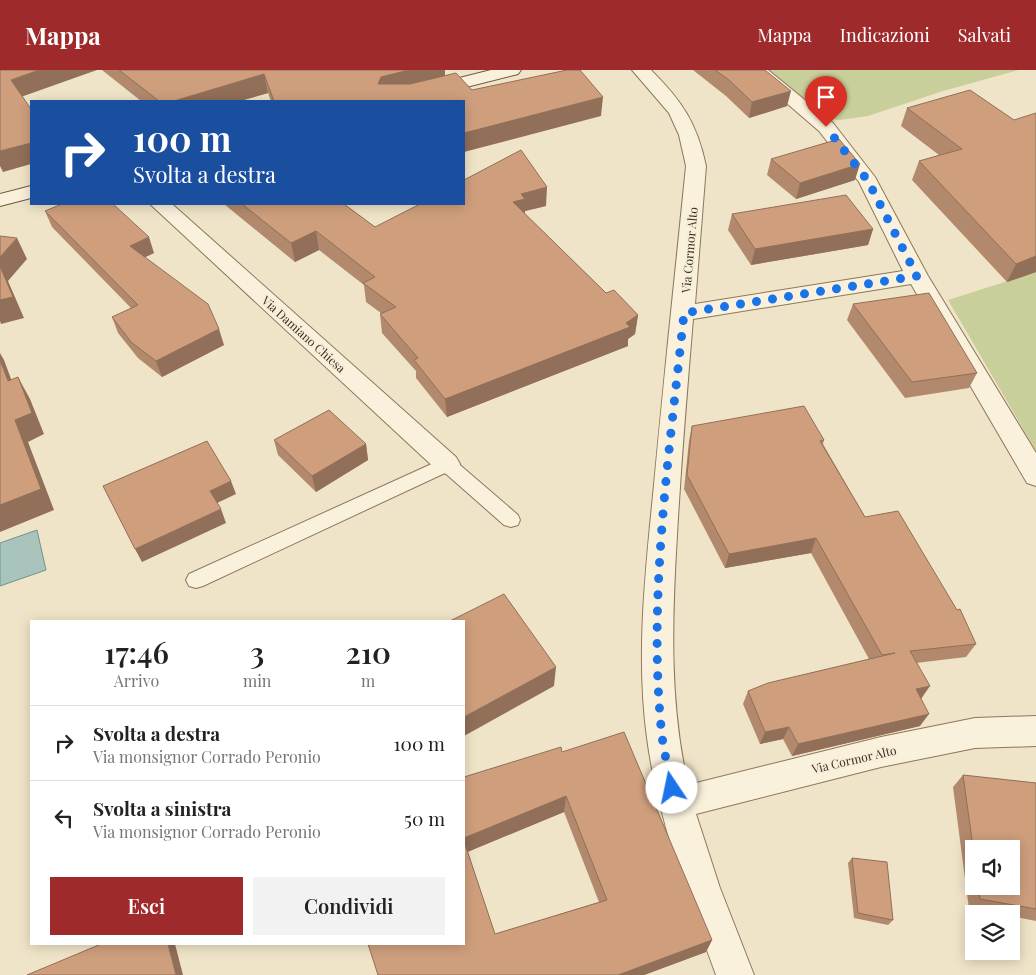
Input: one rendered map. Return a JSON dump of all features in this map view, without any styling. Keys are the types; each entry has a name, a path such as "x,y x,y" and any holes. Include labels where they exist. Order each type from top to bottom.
{"street":[{"path":"394,100 512,70"},
{"name":"Via Cormor Alto","path":"641,70 681,113 692,138 696,166 659,586 658,650 662,737 675,805 735,975"},
{"path":"757,70 826,127 868,181 917,276 1036,476"},
{"path":"3,197 30,192"},
{"name":"Via Damiano Chiesa","path":"161,205 447,464"},
{"path":"684,313 917,276"},
{"name":"Via Cormor Alto","path":"675,805 707,795 881,752 975,733 1036,731"}],"lane":[{"path":"196,580 447,464 511,520"}],"green space":[{"path":"767,70 1019,70 943,91 868,116 840,120 825,118"},
{"path":"1036,272 1036,451 948,300"}],"water":[{"path":"37,530 46,570 0,586 0,543"}],"building":[{"path":"0,70 39,70 11,80 30,108 30,143 0,151"},
{"path":"119,70 409,70 381,77 378,84 410,84 456,73 472,90 567,70 580,70 603,97 465,133 465,100 274,100 264,74 177,100 158,100"},
{"path":"715,70 765,70 791,91 752,102 729,80"},
{"path":"970,90 1014,120 1036,113 1036,256 1016,264 919,161 962,149 907,108"},
{"path":"839,139 860,164 800,183 771,159"},
{"path":"521,150 547,187 521,194 525,199 513,202 606,293 614,290 638,315 626,323 630,327 445,399 414,360 418,358 380,314 396,307 363,283 375,277 316,231 291,243 243,205 345,205 375,227 418,205 465,205 465,179"},
{"path":"846,195 873,229 755,249 732,214"},
{"path":"60,205 114,205 149,237 130,246 208,304 219,329 156,361 131,342 112,317 138,305 45,211"},
{"path":"0,236 17,238 0,257"},
{"path":"0,266 13,297 0,300"},
{"path":"929,293 977,373 912,382 853,304"},
{"path":"0,360 8,381 18,377 32,413 15,420 41,489 0,505"},
{"path":"804,406 824,440 820,441 865,517 898,511 957,610 960,609 976,644 910,651 930,686 916,689 929,714 798,744 789,727 765,732 748,691 768,683 895,653 882,655 816,538 729,554 687,475 692,426"},
{"path":"329,410 366,444 312,476 274,440"},
{"path":"207,441 231,481 210,491 221,509 135,549 103,486"},
{"path":"504,594 556,667 465,716 465,620 452,620"},
{"path":"624,732 712,940 618,975 378,975 368,945 465,945 465,844 495,934 607,900 566,796 465,838 465,777 561,747 562,752"},
{"path":"963,775 1036,783 1036,909 980,899 979,895 1020,895 1020,840 972,840"},
{"path":"852,858 887,862 893,920 858,913"},
{"path":"99,945 168,945 176,975 27,975"}],"route":[{"path":"672,788 662,737 658,668 659,586 667,482 684,313 917,276 868,181 826,127"}]}
